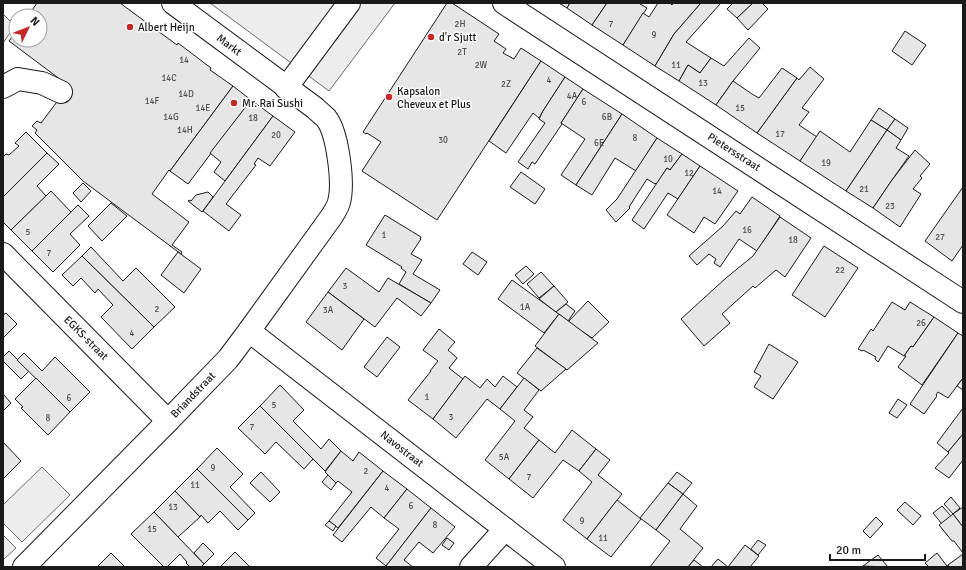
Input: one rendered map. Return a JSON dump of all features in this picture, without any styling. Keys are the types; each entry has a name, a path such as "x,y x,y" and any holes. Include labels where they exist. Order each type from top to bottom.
{"street":[{"name":"Markt","path":"173,3 315,108 326,118 333,130 340,166 339,203"},
{"path":"286,88 349,3"},
{"name":"Pietersstraat","path":"504,3 963,302"},
{"path":"3,87 18,79 42,83 61,92"},
{"name":"Briandstraat","path":"24,567 228,360 332,216 339,203"},
{"name":"EGKS-straat","path":"3,254 168,421"},
{"name":"Navostraat","path":"249,331 554,567"},
{"path":"471,567 505,529"}],"shaded area":[{"path":"210,3 395,3 329,91"},
{"path":"3,14 8,19 8,36 3,43"},
{"path":"42,467 70,495 22,542 3,523 3,505"},
{"path":"3,535 16,548 3,560"}],"building":[{"path":"37,3 120,3 177,45 178,43 211,68 210,70 233,86 152,194 189,222 172,245 182,252 181,254 83,181 35,133 37,130 32,126 37,121 41,123 69,86 18,48 48,48 48,8 34,8"},
{"path":"447,3 452,3 499,34 494,41 506,49 503,53 514,59 521,48 541,61 437,220 362,171 381,142 363,132"},
{"path":"559,3 570,3 567,8"},
{"path":"570,3 607,3 592,25 567,8"},
{"path":"607,3 641,3 640,4 647,8 623,45 592,25"},
{"path":"658,3 670,3 672,5 673,3 701,3 674,34 655,66 623,45 643,13 649,17"},
{"path":"701,3 721,3 686,42 711,58 700,73 688,65 679,81 655,66 674,34"},
{"path":"733,3 753,3 737,18 727,9"},
{"path":"753,3 762,3 768,9 748,30 737,18"},
{"path":"905,31 926,45 912,65 892,51"},
{"path":"749,38 760,48 733,81 716,105 679,81 688,65 700,73 711,58 724,66"},
{"path":"541,61 565,77 539,118 533,113 506,153 489,141"},
{"path":"810,67 824,79 802,108 809,112 799,125 817,137 800,161 757,133 797,78 799,80"},
{"path":"782,68 797,78 757,133 716,105 733,81 759,98"},
{"path":"565,77 583,89 535,164 532,162 528,169 518,162 545,123 539,119"},
{"path":"233,86 251,100 188,184 170,171"},
{"path":"583,89 622,114 576,185 561,175 585,139 561,123"},
{"path":"251,100 273,116 225,181 214,172 221,162 210,153"},
{"path":"879,108 895,119 887,130 871,120"},
{"path":"622,114 657,138 636,171 615,158 592,195 576,185"},
{"path":"273,116 295,132 270,166 258,158 254,164 256,165 226,204 241,215 229,231 203,211"},
{"path":"895,119 908,128 901,140 887,130"},
{"path":"871,120 887,130 846,191 800,161 820,131 850,152"},
{"path":"887,130 901,140 896,148 909,156 873,208 846,191"},
{"path":"26,132 47,153 3,197 3,157 6,154 9,155 19,146 15,143"},
{"path":"657,138 682,154 670,170 667,168 657,184 647,179 629,207 630,208 616,222 606,210 617,199"},
{"path":"915,150 930,164 920,176 922,178 913,189 921,194 900,227 873,208"},
{"path":"47,153 59,164 37,186 46,196 11,230 3,222 3,197"},
{"path":"682,154 700,166 678,199 668,193 644,229 632,220 667,168 670,170"},
{"path":"700,166 738,191 715,224 704,217 694,233 667,215"},
{"path":"521,172 545,189 535,204 510,187"},
{"path":"83,183 91,191 81,202 73,193"},
{"path":"963,187 963,245 952,261 925,241"},
{"path":"51,191 71,212 32,251 11,230"},
{"path":"208,192 213,197 202,212 188,201 191,201 196,195"},
{"path":"752,197 780,216 757,251 739,239 720,267 714,263 716,259 709,254 697,265 689,256 723,226 736,211 740,214"},
{"path":"111,203 127,216 102,241 88,226"},
{"path":"78,205 89,216 70,234 80,245 53,272 32,251"},
{"path":"385,215 421,237 411,254 422,260 413,274 440,290 431,303 399,284 406,272 401,268 402,267 366,245"},
{"path":"780,217 811,238 785,277 776,270 755,288 753,286 722,314 730,323 704,346 681,319 726,278 753,256"},
{"path":"824,246 858,268 825,317 792,295"},
{"path":"91,247 123,281 136,268 175,307 154,327 82,256"},
{"path":"178,252 201,269 184,293 161,275"},
{"path":"472,252 487,262 478,275 463,264"},
{"path":"82,256 154,327 132,349 101,317 113,305 98,289 95,293 81,278 73,286 62,275"},
{"path":"526,266 534,274 523,284 515,275"},
{"path":"346,268 379,292 388,278 431,303 421,316 397,298 375,327 328,292"},
{"path":"541,272 554,286 539,298 527,284"},
{"path":"512,280 559,314 544,333 498,299"},
{"path":"554,286 568,302 556,312 539,299"},
{"path":"328,292 364,319 342,350 306,322"},
{"path":"588,301 609,322 592,338 568,322"},
{"path":"892,302 905,310 910,302 934,317 913,347 911,346 904,356 888,346 878,362 875,359 876,357 858,349 871,329 873,331"},
{"path":"566,304 575,311 568,321 556,312"},
{"path":"6,313 17,324 3,338 3,315"},
{"path":"559,314 598,343 567,370 535,346"},
{"path":"934,317 958,333 922,385 898,367 911,346 913,347"},
{"path":"439,329 455,342 448,350 457,358 449,368 463,379 433,419 408,400 438,361 423,350"},
{"path":"958,333 963,336 963,378 948,398 938,392 936,395 937,396 924,414 910,404"},
{"path":"387,337 400,347 377,377 364,367"},
{"path":"769,344 798,362 773,399 754,387 761,376 754,372"},
{"path":"537,348 566,369 541,391 517,373"},
{"path":"9,351 29,371 21,379 3,361 3,357"},
{"path":"24,353 42,371 55,357 90,392 70,412 17,360"},
{"path":"465,376 480,388 487,379 495,387 503,376 517,387 500,409 487,399 456,438 433,419"},
{"path":"36,378 70,412 48,435 21,408 23,407 15,399"},
{"path":"524,378 539,390 524,410 533,417 524,428 539,440 509,479 485,460 515,421 500,409"},
{"path":"963,378 963,390 957,386"},
{"path":"280,385 304,410 293,421 321,449 329,439 341,451 325,471 260,406"},
{"path":"3,394 11,403 3,411"},
{"path":"898,399 907,405 897,418 889,413"},
{"path":"260,406 313,459 304,469 276,442 265,454 238,428"},
{"path":"963,408 963,434 948,452 937,443"},
{"path":"572,430 596,449 579,471 563,460 533,498 509,479 539,440 555,453"},
{"path":"963,434 963,460 949,478 935,468 949,453 948,452"},
{"path":"3,442 21,461 3,479"},
{"path":"217,448 243,474 230,487 255,513 248,520 197,469"},
{"path":"596,449 610,460 598,475 622,494 587,539 563,520 592,482 579,471"},
{"path":"341,451 353,461 359,452 383,471 338,528 329,521 352,492 338,481 336,483 325,472"},
{"path":"197,469 248,520 238,530 220,511 208,523 201,515 200,517 175,491"},
{"path":"383,471 407,489 384,518 371,507 342,542 333,535"},
{"path":"261,472 280,492 270,502 250,483"},
{"path":"677,472 692,483 683,494 668,483"},
{"path":"328,475 336,483 331,490 322,482"},
{"path":"668,483 683,494 656,530 640,518"},
{"path":"407,489 431,508 386,566 376,558 399,529 384,518"},
{"path":"175,491 200,517 178,537 154,512"},
{"path":"683,494 697,506 680,529 703,548 688,567 650,567 670,541 656,530"},
{"path":"951,497 960,508 953,514 944,504"},
{"path":"617,500 641,519 611,557 587,539"},
{"path":"905,502 921,516 913,525 897,510"},
{"path":"942,506 951,516 942,524 933,513"},
{"path":"963,507 963,527 953,514"},
{"path":"431,508 455,527 433,553 419,542 404,560 413,567 386,566"},
{"path":"154,512 204,564 201,567 190,567 180,554 167,567 164,567 131,534"},
{"path":"953,514 963,527 963,553 939,525"},
{"path":"876,517 883,524 870,538 863,531"},
{"path":"329,521 336,526 333,531 325,525"},
{"path":"447,538 454,543 449,550 442,545"},
{"path":"758,540 766,545 758,555 751,549"},
{"path":"203,543 214,554 204,564 194,553"},
{"path":"745,545 759,556 750,567 728,567"},
{"path":"235,552 250,567 220,567"},
{"path":"111,553 125,567 97,567"},
{"path":"937,553 947,566 948,565 950,567 929,567 925,563"},
{"path":"963,554 963,567 950,567 948,565"},
{"path":"878,555 888,567 863,566"},
{"path":"718,559 728,567 711,567"},
{"path":"694,560 703,567 688,567"}],"place":[{"name":"Albert Heijn","path":"130,27"},
{"name":"d'r Sjutt","path":"431,37"},
{"name":"Kapsalon Cheveux et Plus","path":"389,97"},
{"name":"Mr. Rai Sushi","path":"234,103"}]}
